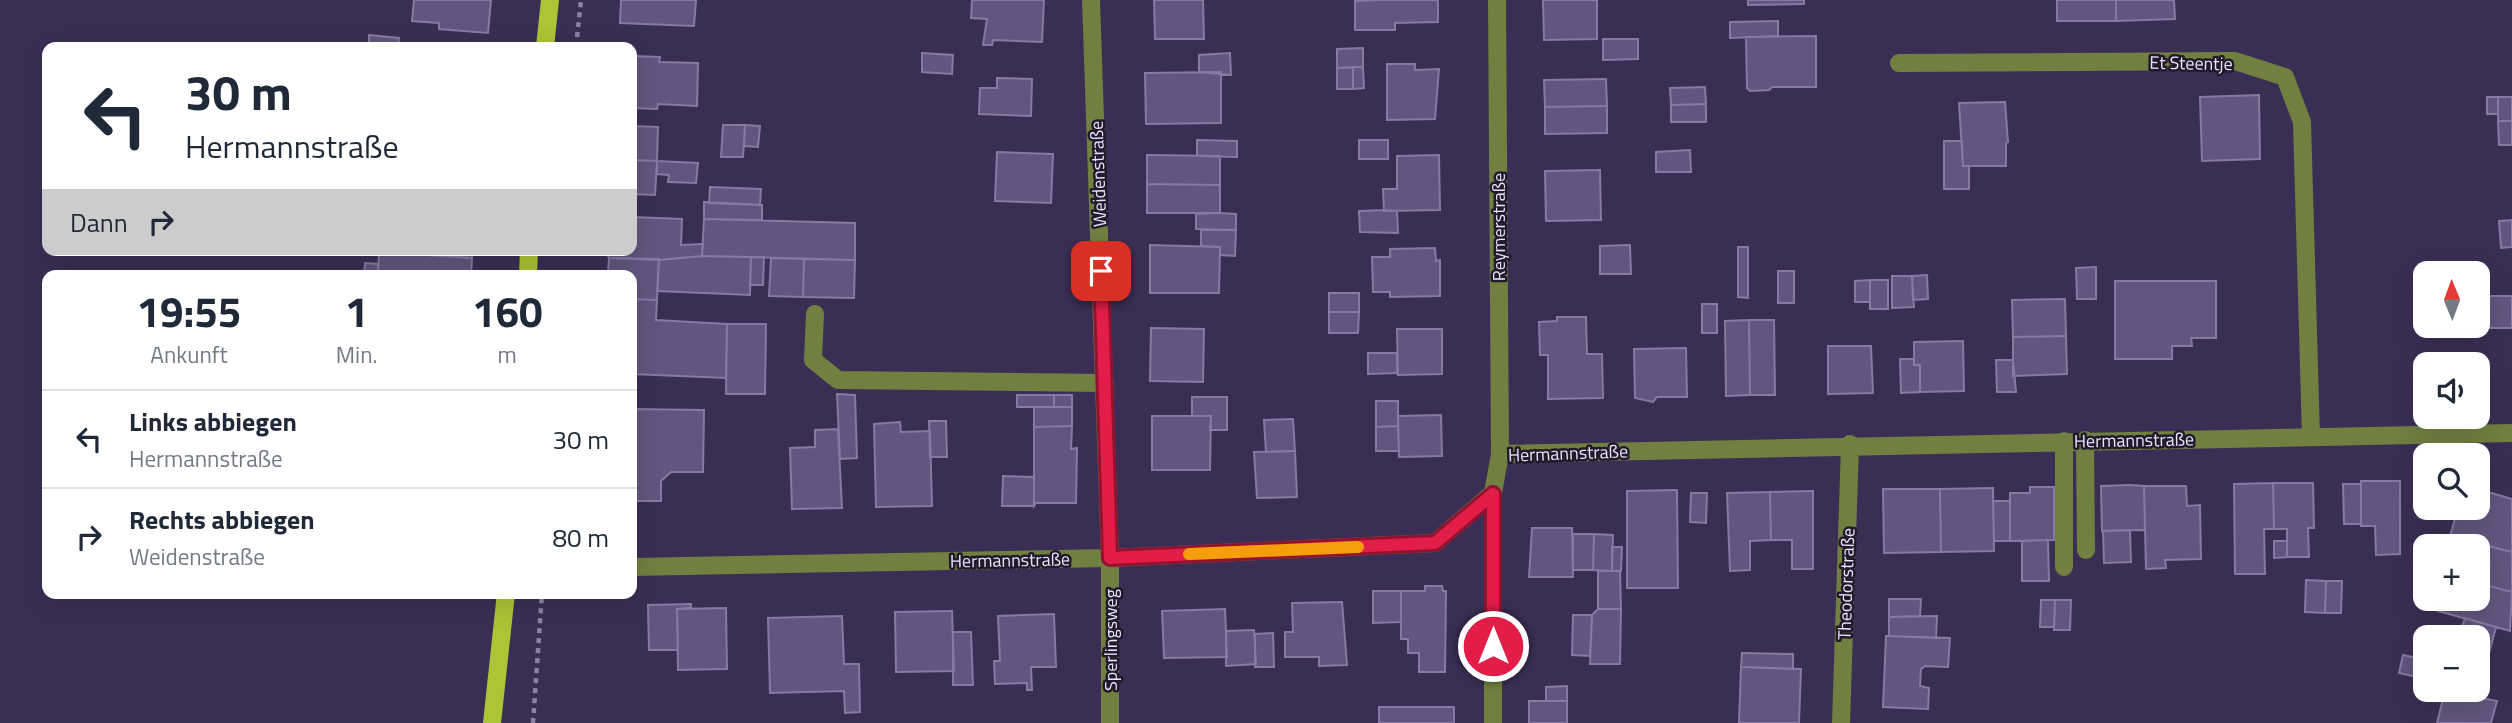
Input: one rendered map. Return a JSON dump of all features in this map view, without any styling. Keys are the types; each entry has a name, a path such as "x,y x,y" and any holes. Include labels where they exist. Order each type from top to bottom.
{"main road":[{"path":"546,42 550,0"},
{"path":"492,723 505,599"}],"street":[{"name":"Weidenstraße","path":"1091,0 1110,558"},
{"name":"Reymerstraße","path":"1497,0 1500,454"},
{"name":"Et Steentje","path":"1899,63 2235,61 2285,77 2302,122 2311,437"},
{"path":"815,314 813,360 838,380 1105,383"},
{"name":"Hermannstraße","path":"637,567 1110,558 1435,543 1493,494 1500,454 1850,444 2512,433"},
{"path":"2085,440 2086,550"},
{"path":"2064,441 2064,567"},
{"name":"Theodorstraße","path":"1841,723 1850,444"},
{"path":"1493,494 1493,723"},
{"name":"Sperlingsweg","path":"1110,558 1110,723"}],"path":[{"path":"577,42 581,0"},
{"path":"533,723 542,599"}],"building":[{"path":"414,0 491,0 488,33 439,29 439,23 412,21"},
{"path":"621,0 696,0 694,26 620,23"},
{"path":"972,0 1044,0 1042,42 993,40 992,45 983,45 987,19 971,18"},
{"path":"1154,0 1203,0 1204,39 1155,39"},
{"path":"1438,0 1438,22 1395,23 1395,30 1355,30 1355,1"},
{"path":"1543,0 1597,0 1597,39 1544,40"},
{"path":"1748,0 1804,0 1804,4 1748,5"},
{"path":"2057,0 2116,0 2116,21 2057,21"},
{"path":"2116,0 2174,0 2175,19 2116,21"},
{"path":"1778,21 1778,36 1730,38 1730,22"},
{"path":"369,35 399,38 399,42 369,42"},
{"path":"1816,36 1816,87 1772,87 1769,90 1750,91 1747,88 1746,37"},
{"path":"1603,39 1638,39 1638,59 1603,60"},
{"path":"1363,48 1363,67 1337,68 1337,49"},
{"path":"922,53 953,55 952,74 922,72"},
{"path":"1230,53 1231,75 1199,72 1199,55"},
{"path":"637,56 660,57 659,62 698,63 697,106 658,104 657,109 637,108"},
{"path":"1387,64 1415,64 1415,70 1439,69 1435,119 1387,120"},
{"path":"1353,67 1353,89 1337,89 1337,68"},
{"path":"1353,67 1363,67 1364,88 1353,89"},
{"path":"1221,72 1221,123 1146,124 1145,73"},
{"path":"997,78 1032,79 1031,116 979,114 980,88 997,88"},
{"path":"1606,79 1607,106 1545,107 1544,80"},
{"path":"1705,87 1706,104 1671,105 1670,88"},
{"path":"2259,95 2260,159 2202,161 2200,97"},
{"path":"2487,97 2498,97 2498,114 2487,114"},
{"path":"2498,97 2512,97 2512,121 2498,121"},
{"path":"2005,102 2008,142 2006,166 1963,166 1959,103"},
{"path":"1706,104 1706,122 1671,122 1671,105"},
{"path":"1607,106 1607,133 1545,134 1545,107"},
{"path":"2498,121 2512,121 2512,145 2499,145"},
{"path":"723,125 745,125 743,157 721,157"},
{"path":"745,125 760,126 758,147 744,146"},
{"path":"637,126 658,127 657,161 637,160"},
{"path":"1197,140 1237,141 1237,157 1197,156"},
{"path":"1359,140 1388,140 1388,159 1359,159"},
{"path":"1944,141 1962,141 1963,166 1969,166 1969,189 1944,189"},
{"path":"1690,150 1691,172 1656,172 1656,152"},
{"path":"997,152 1053,154 1051,203 995,201"},
{"path":"1147,155 1220,156 1220,185 1147,184"},
{"path":"1439,155 1440,210 1384,211 1383,189 1397,189 1397,156"},
{"path":"637,160 657,161 655,195 637,194"},
{"path":"657,161 698,163 696,183 668,182 669,175 657,174"},
{"path":"1600,170 1601,220 1546,221 1545,171"},
{"path":"1147,184 1220,185 1220,213 1147,213"},
{"path":"710,187 761,189 760,205 709,203"},
{"path":"704,202 762,205 762,220 704,219"},
{"path":"1359,211 1397,211 1398,233 1360,232"},
{"path":"1196,214 1236,214 1236,230 1196,229"},
{"path":"637,217 682,219 681,245 703,244 702,256 659,260 608,256 637,256"},
{"path":"704,219 855,223 855,260 702,256"},
{"path":"2512,220 2512,247 2501,248 2499,221"},
{"path":"1201,230 1236,230 1235,256 1220,255 1220,247 1201,246"},
{"path":"1150,245 1220,247 1219,293 1150,293"},
{"path":"1630,245 1631,274 1600,274 1600,246"},
{"path":"1738,247 1748,247 1748,298 1738,297"},
{"path":"1435,248 1436,261 1440,260 1440,296 1390,297 1390,292 1373,292 1372,257 1390,257 1390,249"},
{"path":"379,256 472,258 471,270 378,270"},
{"path":"702,256 751,257 750,295 657,291 659,260"},
{"path":"751,257 764,257 763,285 750,285"},
{"path":"609,258 659,259 657,300 637,299 637,270 608,270"},
{"path":"771,258 804,259 803,297 769,296"},
{"path":"804,259 855,260 854,298 803,297"},
{"path":"365,263 378,264 378,270 364,270"},
{"path":"2096,267 2096,299 2077,299 2076,268"},
{"path":"1778,271 1794,271 1794,303 1778,303"},
{"path":"1927,275 1928,299 1913,300 1912,276"},
{"path":"1892,276 1912,276 1914,307 1892,308"},
{"path":"1870,280 1870,302 1855,302 1855,281"},
{"path":"1870,280 1888,280 1888,309 1870,309"},
{"path":"2115,281 2216,281 2216,338 2191,338 2192,346 2172,346 2172,359 2115,359"},
{"path":"1329,293 1359,293 1359,312 1329,312"},
{"path":"2490,296 2512,296 2512,328 2490,328"},
{"path":"637,299 657,300 656,320 727,324 726,378 637,374"},
{"path":"2065,299 2066,336 2013,337 2012,300"},
{"path":"1702,304 1717,304 1717,333 1702,333"},
{"path":"1329,312 1359,312 1358,333 1329,333"},
{"path":"1557,317 1586,317 1587,354 1602,354 1603,398 1548,399 1548,355 1540,355 1539,322 1557,321"},
{"path":"1749,320 1774,320 1775,395 1750,395"},
{"path":"1749,320 1750,395 1726,396 1725,321"},
{"path":"727,324 766,324 765,394 726,394"},
{"path":"1151,328 1204,329 1203,382 1150,381"},
{"path":"1397,329 1442,329 1442,374 1398,375"},
{"path":"2066,336 2067,374 2013,376 2013,337"},
{"path":"1963,341 1964,391 1920,392 1920,365 1914,365 1914,342"},
{"path":"1828,346 1871,346 1873,393 1828,394"},
{"path":"1686,348 1687,397 1657,397 1653,402 1635,398 1634,349"},
{"path":"1368,353 1397,353 1397,373 1368,374"},
{"path":"1900,359 1914,359 1914,365 1920,365 1920,392 1901,393"},
{"path":"1996,360 2013,360 2016,392 1997,392"},
{"path":"837,394 855,395 857,458 840,459"},
{"path":"1017,395 1054,395 1054,407 1017,407"},
{"path":"1054,395 1072,395 1072,407 1054,407"},
{"path":"1192,397 1227,397 1227,430 1210,430 1211,416 1192,416"},
{"path":"1376,401 1398,401 1398,426 1376,427"},
{"path":"1034,407 1072,407 1072,426 1034,427"},
{"path":"637,409 704,410 703,472 671,472 661,481 661,501 637,501"},
{"path":"1441,415 1442,456 1399,457 1398,416"},
{"path":"1152,416 1211,416 1210,470 1152,470"},
{"path":"1293,419 1295,451 1266,452 1264,420"},
{"path":"929,421 946,421 947,457 930,457"},
{"path":"900,422 901,432 930,431 932,506 876,507 874,424"},
{"path":"1072,426 1071,449 1077,448 1076,503 1036,503 1034,506 1034,427"},
{"path":"1398,426 1399,451 1376,451 1376,427"},
{"path":"838,429 842,508 792,509 790,448 815,447 815,430"},
{"path":"1295,451 1297,497 1257,498 1254,452"},
{"path":"1003,476 1034,477 1034,506 1002,506"},
{"path":"2361,481 2400,481 2400,554 2376,555 2375,526 2361,526"},
{"path":"2273,483 2313,483 2314,528 2308,528 2309,557 2287,557 2287,529 2274,529"},
{"path":"2273,483 2274,529 2264,529 2265,574 2235,574 2234,484"},
{"path":"2343,484 2361,484 2361,524 2344,524"},
{"path":"2101,486 2144,486 2145,530 2102,531"},
{"path":"2144,486 2186,486 2187,506 2200,505 2201,559 2165,560 2166,568 2146,569"},
{"path":"2030,487 2054,487 2054,540 2010,541 2010,493 2030,493"},
{"path":"1993,488 1994,551 1941,552 1940,489"},
{"path":"1883,489 1940,489 1941,552 1884,553"},
{"path":"1677,490 1678,588 1627,588 1627,491"},
{"path":"1813,491 1813,569 1792,569 1792,540 1771,540 1770,492"},
{"path":"1770,492 1771,540 1750,541 1750,570 1730,571 1727,493"},
{"path":"1691,493 1707,493 1706,523 1690,522"},
{"path":"2490,493 2512,499 2512,552 2490,546 2490,534 2451,534 2455,520 2490,520"},
{"path":"1993,501 2010,501 2010,541 1994,541"},
{"path":"1532,528 1572,528 1573,577 1529,577"},
{"path":"2130,530 2131,562 2104,563 2103,531"},
{"path":"1573,534 1594,534 1593,570 1573,570"},
{"path":"1594,534 1613,535 1612,571 1593,570"},
{"path":"2048,540 2049,581 2022,581 2022,541"},
{"path":"2274,541 2287,541 2287,557 2274,558"},
{"path":"2490,546 2512,552 2512,592 2490,586"},
{"path":"1612,547 1622,547 1621,571 1612,571"},
{"path":"1598,571 1620,571 1621,609 1598,609"},
{"path":"2306,580 2326,581 2325,613 2305,612"},
{"path":"2326,581 2342,581 2341,613 2325,613"},
{"path":"1425,586 1442,586 1443,591 1446,591 1445,672 1419,672 1419,653 1408,653 1408,639 1401,639 1401,591 1425,591"},
{"path":"2490,586 2512,592 2510,631 2438,611 2490,611"},
{"path":"1373,591 1401,591 1401,622 1373,623"},
{"path":"1889,599 1921,599 1920,616 1889,617"},
{"path":"2041,600 2055,600 2054,627 2040,627"},
{"path":"2055,600 2071,600 2070,630 2054,630"},
{"path":"1342,602 1347,665 1319,666 1319,657 1285,657 1285,632 1293,632 1292,603"},
{"path":"691,604 691,608 677,609 678,650 649,650 648,605"},
{"path":"726,608 727,669 678,670 677,609"},
{"path":"1225,609 1227,657 1164,658 1162,611"},
{"path":"1598,609 1621,609 1620,664 1590,664 1592,615"},
{"path":"952,611 954,671 896,672 895,612"},
{"path":"1054,614 1056,667 1031,667 1032,690 1027,690 1027,683 995,684 994,661 1000,661 998,616"},
{"path":"1573,615 1592,615 1590,656 1572,655"},
{"path":"842,616 844,664 859,664 860,712 845,713 844,691 770,693 768,618"},
{"path":"1937,616 1936,638 1889,636 1889,617"},
{"path":"2465,618 2489,625 2463,625"},
{"path":"2490,625 2496,627 2490,641"},
{"path":"1254,630 1256,664 1226,666 1226,631"},
{"path":"953,632 971,632 973,685 953,685"},
{"path":"1273,633 1274,667 1255,667 1255,634"},
{"path":"1886,636 1950,638 1948,667 1925,666 1921,669 1920,686 1929,688 1928,709 1883,707"},
{"path":"1742,653 1793,654 1793,669 1741,667"},
{"path":"2403,655 2413,657 2413,676 2399,673"},
{"path":"1741,667 1801,669 1799,723 1739,723"},
{"path":"1567,686 1567,701 1546,701 1546,687"},
{"path":"1529,701 1567,701 1567,723 1529,723"},
{"path":"2497,701 2491,723 2437,723 2442,702"},
{"path":"1379,707 1454,707 1454,723 1379,723"}],"slow traffic":[{"path":"1189,554 1358,547"}],"route":[{"path":"1101,271 1110,558 1435,543 1493,494 1493,646"}]}
